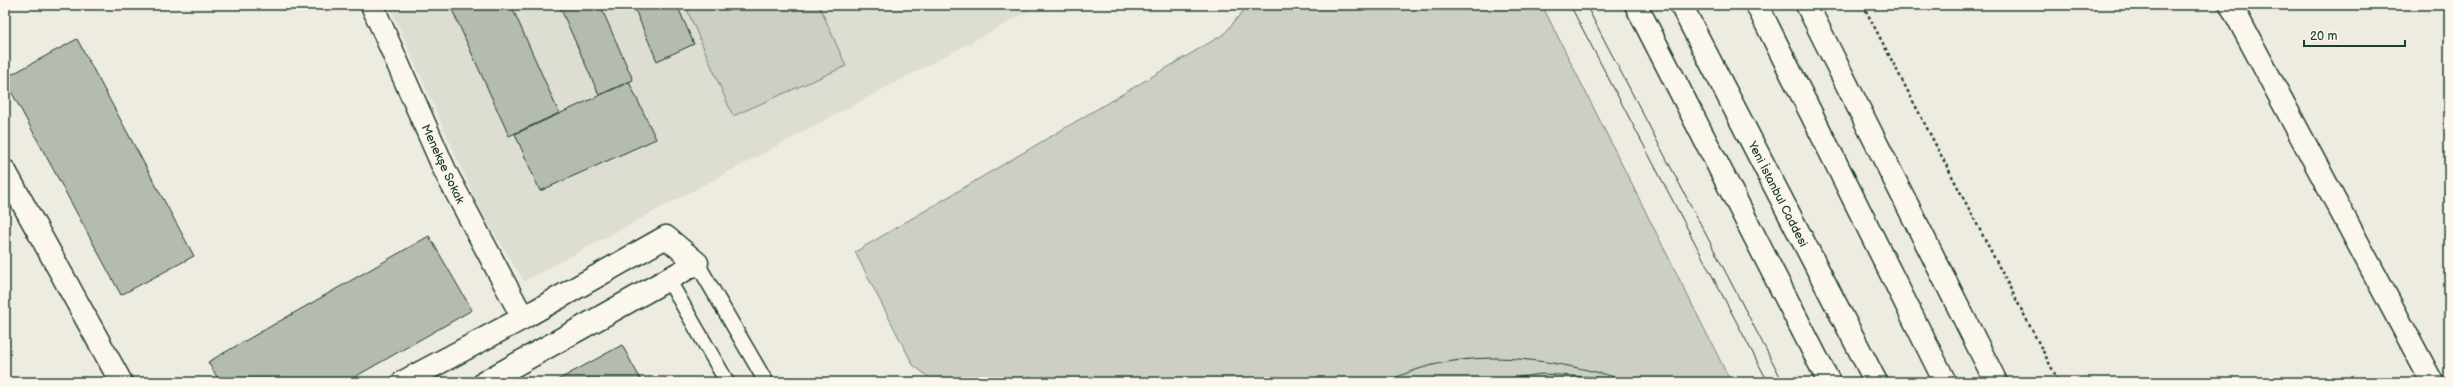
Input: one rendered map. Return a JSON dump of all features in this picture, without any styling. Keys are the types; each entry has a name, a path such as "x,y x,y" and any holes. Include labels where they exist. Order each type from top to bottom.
{"main road":[{"name":"Menekşe Sokak","path":"372,5 446,173 523,318"},
{"path":"1636,5 1828,382"},
{"name":"Yeni İstanbul Caddesi","path":"1681,5 1876,382"},
{"path":"1757,5 1945,382"},
{"path":"1807,5 1996,382"},
{"path":"2231,5 2432,382"},
{"path":"5,171 121,382"},
{"path":"403,382 523,318 666,237 697,263 485,382"}],"lane":[{"path":"697,263 766,382"},
{"path":"668,279 727,382"}],"path":[{"path":"1863,5 2059,382"}],"shaded area":[{"path":"389,5 1041,5 524,281 481,212"},
{"path":"685,5 819,5 846,66 733,116"},
{"path":"1248,5 1542,5 1731,382 935,382 913,365 855,252 1224,34"}],"building":[{"path":"450,5 511,5 559,113 509,136"},
{"path":"559,5 600,5 633,80 599,95"},
{"path":"633,5 677,5 694,44 657,61"},
{"path":"77,39 194,256 121,295 5,80 5,78"},
{"path":"629,82 656,139 540,191 515,134"},
{"path":"429,236 472,310 346,382 220,382 208,362"},
{"path":"622,345 642,382 554,382"}],"tram line":[{"path":"1570,5 1768,382"},
{"path":"1586,5 1783,382"},
{"path":"1386,382 1416,370 1446,362 1508,358 1570,366 1632,382"},
{"path":"1478,382 1543,374 1603,378"}]}
